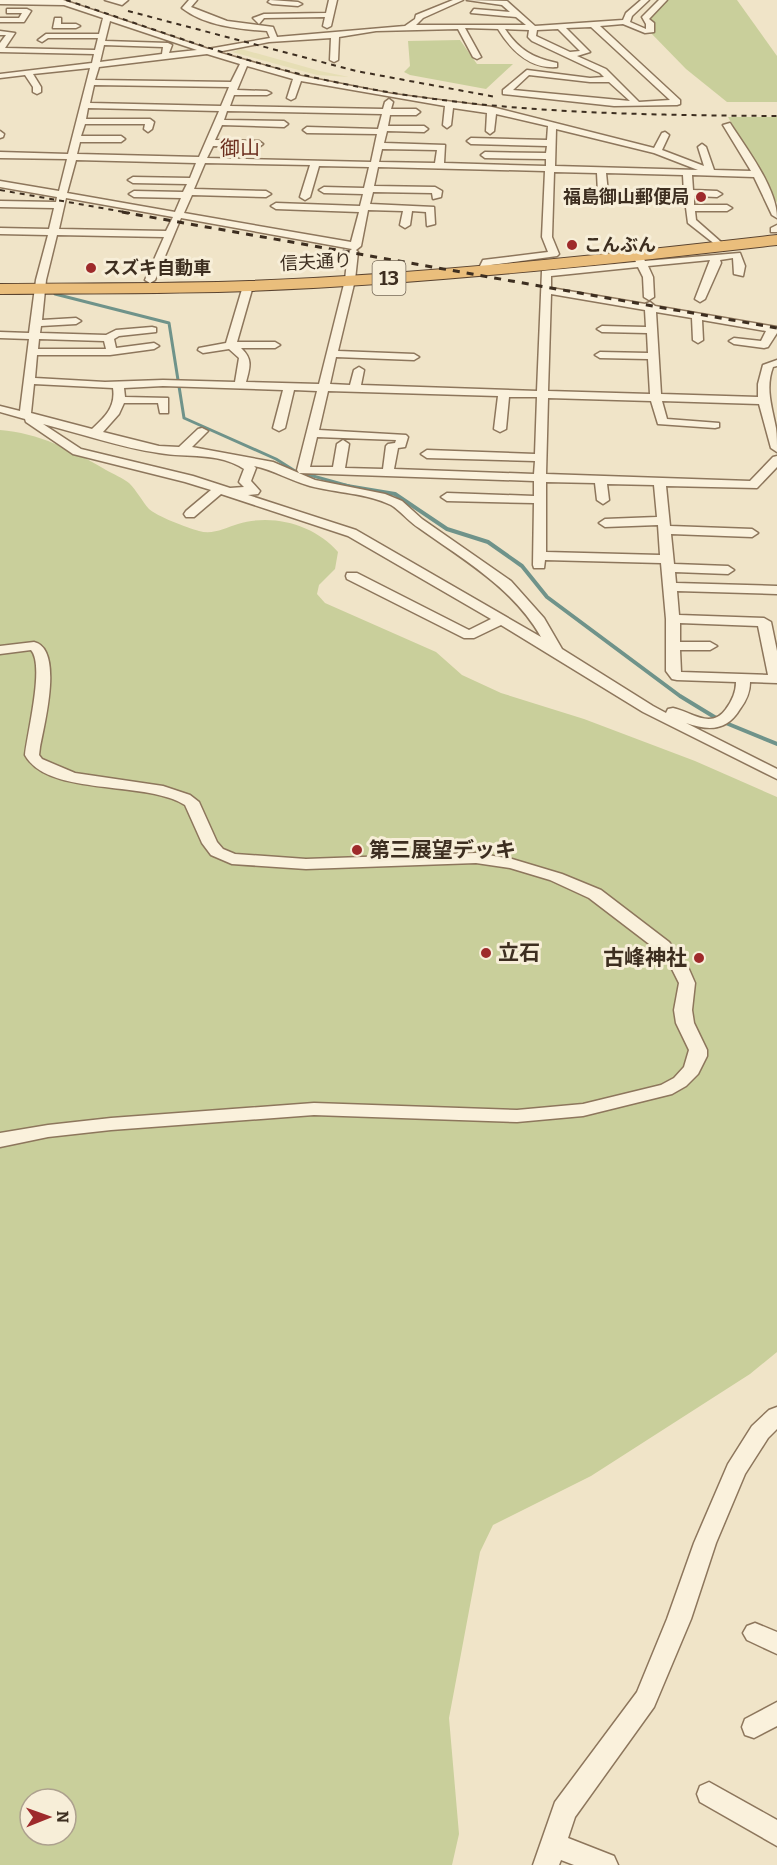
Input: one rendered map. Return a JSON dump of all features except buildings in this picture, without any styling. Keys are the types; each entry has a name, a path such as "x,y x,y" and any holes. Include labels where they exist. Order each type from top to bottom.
{"highway":[{"name":"信夫通り","path":"0,279 41,284 248,286 715,249 776,233"},
{"name":"信夫通り","path":"0,289 41,284 150,280 350,277 544,270 776,233"}],"street":[{"path":"109,0 122,3 124,0"},
{"path":"193,0 186,8 204,18 240,27 270,29 274,39"},
{"path":"274,0 272,2 276,4 309,4"},
{"path":"407,28 420,20 419,17 459,0"},
{"path":"471,0 506,2 516,15 533,28"},
{"path":"624,22 628,21 629,15 645,0"},
{"path":"0,76 164,56 178,58 274,39 325,36 376,29 460,26 533,28 624,22 645,31 651,30 650,23 645,19 663,0"},
{"path":"0,2 60,5 90,11 101,34 41,284 34,323 25,415"},
{"path":"321,4 333,2 325,36"},
{"path":"0,11 27,11 21,20 0,20"},
{"path":"477,13 516,15"},
{"path":"259,22 257,18 264,15 329,15"},
{"path":"58,20 56,26 85,26"},
{"path":"551,86 636,103 677,102 593,24"},
{"path":"460,26 477,57"},
{"path":"500,27 514,48 536,63 558,65"},
{"path":"560,27 586,52 568,55"},
{"path":"533,28 532,37 612,78 636,103"},
{"path":"0,33 11,33 0,49"},
{"path":"101,34 168,45 164,56"},
{"path":"42,40 46,36 101,34 143,36"},
{"path":"0,49 101,34 209,51 262,71 392,96 492,110 657,151 711,172"},
{"path":"334,60 335,35"},
{"path":"514,48 550,47"},
{"path":"621,62 632,61"},
{"path":"150,280 244,63"},
{"path":"588,65 610,63"},
{"path":"551,86 570,69 569,67"},
{"path":"28,73 37,87 37,92"},
{"path":"91,79 140,77"},
{"path":"291,98 298,77"},
{"path":"551,86 612,78"},
{"path":"91,79 232,88 267,93"},
{"path":"300,472 313,429 350,277 368,190 366,176 374,165 389,99 392,96"},
{"path":"331,111 334,98"},
{"path":"447,124 449,104"},
{"path":"84,105 416,112"},
{"path":"490,131 492,110"},
{"path":"80,121 150,122 147,129"},
{"path":"217,126 284,124"},
{"path":"486,266 487,262 554,254 548,237 552,125"},
{"path":"727,125 757,174 777,215"},
{"path":"217,126 272,130"},
{"path":"307,130 424,129"},
{"path":"514,142 515,132"},
{"path":"657,151 665,135"},
{"path":"76,139 121,139"},
{"path":"471,141 551,143"},
{"path":"209,143 256,147 249,162"},
{"path":"379,146 442,147 439,167"},
{"path":"702,147 711,172"},
{"path":"0,155 22,160 72,157 757,174"},
{"path":"485,155 551,156"},
{"path":"582,170 581,160 607,160"},
{"path":"305,197 315,164"},
{"path":"602,171 603,193"},
{"path":"687,172 691,221 715,249 737,255 741,266 739,274"},
{"path":"133,180 192,181"},
{"path":"0,184 62,201"},
{"path":"324,190 437,190 436,197"},
{"path":"0,193 176,218 354,250"},
{"path":"134,194 266,194"},
{"path":"667,196 717,194"},
{"path":"0,204 62,201"},
{"path":"276,206 431,209 430,224"},
{"path":"405,225 408,208"},
{"path":"690,208 727,208"},
{"path":"0,231 169,234"},
{"path":"700,298 716,263 715,249"},
{"path":"638,256 648,277 658,413 664,424 716,425"},
{"path":"544,270 546,290 540,458 540,560 667,563 728,570"},
{"path":"231,345 248,286"},
{"path":"546,290 650,303 697,316 775,330 764,345 734,341"},
{"path":"697,316 698,340"},
{"path":"0,335 108,338 116,333 147,330 144,318"},
{"path":"34,323 75,321"},
{"path":"602,329 651,330"},
{"path":"108,338 113,356"},
{"path":"231,345 244,357 245,363 240,385"},
{"path":"203,350 231,345 275,345"},
{"path":"32,351 113,356 154,346"},
{"path":"331,354 414,357"},
{"path":"600,355 653,356"},
{"path":"777,363 768,365 766,369 765,401 777,448"},
{"path":"355,388 358,370"},
{"path":"404,390 406,376"},
{"path":"28,381 289,386 765,401"},
{"path":"94,434 117,411 121,400 118,384"},
{"path":"279,428 289,386"},
{"path":"500,429 504,393"},
{"path":"121,400 164,400 164,411"},
{"path":"0,409 159,450 183,450 300,472 338,471 660,483 754,491 777,460"},
{"path":"0,414 14,417 25,415"},
{"path":"25,415 45,432 77,452 189,479 352,533 502,619 648,709 777,775"},
{"path":"313,429 406,426"},
{"path":"313,429 402,437 388,473"},
{"path":"183,450 202,431"},
{"path":"338,471 343,444"},
{"path":"427,454 540,458"},
{"path":"190,514 220,490 254,491 245,482 250,468 237,459"},
{"path":"300,472 312,483 385,498 398,504 418,522 506,584 539,621 557,652"},
{"path":"601,481 603,500"},
{"path":"660,483 673,619 674,671 677,676 776,679 764,622 673,619"},
{"path":"447,497 540,500"},
{"path":"605,523 752,533"},
{"path":"352,576 469,635 502,619"},
{"path":"669,587 777,590"},
{"path":"0,650 34,646 41,653 44,682 32,755 36,762 69,776 160,790 186,798 191,802 210,843 227,858 273,864 476,858 512,864 555,877 595,894 663,946 680,967 687,983 683,1010 685,1023 696,1044 698,1056 693,1070 680,1082 666,1090 583,1110 517,1116 314,1109 111,1124 48,1131 0,1140"},
{"path":"673,646 710,646"},
{"path":"641,703 657,706 702,723 717,724 725,721 742,695 744,690 742,678"},
{"path":"605,1865 550,1854 564,1811 646,1699 679,1619 705,1543 736,1470 760,1432 777,1416"},
{"path":"755,1633 777,1643"},
{"path":"754,1727 777,1713"},
{"path":"709,1794 777,1834"}],"shaded area":[{"path":"241,49 349,77 317,75 232,52"}],"green space":[{"path":"663,0 737,0 777,56 777,102 727,102 686,69 649,31 652,9"},
{"path":"460,40 477,64 513,64 486,89 404,72 410,66 408,41"},
{"path":"728,117 777,117 777,203"},
{"path":"0,430 42,439 81,456 129,483 149,509 172,522 204,532 214,532 238,524 265,520 305,528 329,543 338,552 335,569 319,585 317,594 325,603 436,652 462,675 501,693 584,719 695,761 777,797 777,1352 750,1374 591,1476 493,1525 480,1552 449,1718 459,1834 452,1865 0,1865"}],"waterway":[{"path":"55,294 169,323 184,418 276,459 295,471 349,486"},
{"path":"341,485 395,494 447,529 488,542 522,566 547,597 680,696 721,721 777,744"}],"railway":[{"path":"66,0 199,45 267,65 335,82 390,92 444,100 555,110 666,115 777,116"},
{"path":"128,11 356,71 496,97"},
{"path":"0,190 130,213"},
{"path":"122,212 777,328"}],"place":[{"name":"福島御山郵便局","path":"701,197"},
{"name":"こんぶん","path":"572,245"},
{"name":"スズキ自動車","path":"91,268"},
{"name":"第三展望デッキ","path":"357,850"},
{"name":"立石","path":"486,953"},
{"name":"古峰神社","path":"699,958"}],"district":[{"name":"御山","path":"240,148"}]}
